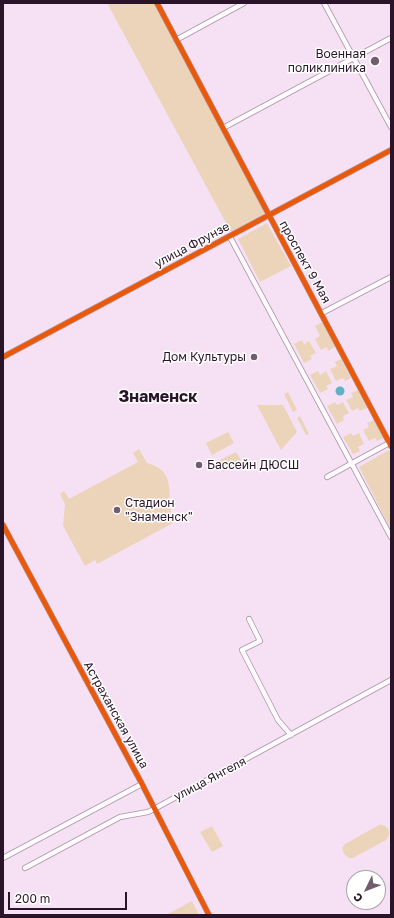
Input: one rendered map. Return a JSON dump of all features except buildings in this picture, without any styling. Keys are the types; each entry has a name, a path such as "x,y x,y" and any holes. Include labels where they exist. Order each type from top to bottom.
{"street":[{"name":"проспект 9 Мая","path":"157,3 268,216 322,313 390,443"},
{"path":"176,40 244,3"},
{"path":"324,3 391,127"},
{"path":"223,128 391,38"},
{"name":"улица Фрунзе","path":"3,357 391,150"},
{"path":"230,236 391,537"},
{"path":"322,313 391,277"},
{"path":"327,477 351,462 390,443"},
{"name":"Астраханская улица","path":"3,525 142,784 209,915"},
{"path":"249,619 260,641 242,650 278,720 291,735"},
{"name":"улица Янгеля","path":"25,868 120,817 148,812 154,809 391,680"},
{"path":"3,858 142,784"}],"shaded area":[{"path":"107,3 155,3 265,210 263,216 231,232"},
{"path":"267,223 291,266 260,282 238,239"},
{"path":"322,322 335,347 328,351 327,347 321,350 315,339 320,336 315,326"},
{"path":"302,340 304,344 309,341 316,353 310,356 312,359 304,363 294,344"},
{"path":"341,359 351,378 345,381 343,378 336,381 330,369 337,366 335,362"},
{"path":"318,371 320,375 326,371 332,383 326,386 328,389 320,393 310,375"},
{"path":"358,390 367,408 360,411 358,408 352,411 346,400 353,397 351,393"},
{"path":"288,392 297,410 293,412 284,394"},
{"path":"335,402 337,405 343,402 349,413 343,416 344,420 337,424 327,406"},
{"path":"257,405 283,405 297,432 281,450"},
{"path":"300,416 309,434 306,435 297,418"},
{"path":"374,420 384,438 377,441 375,438 369,441 363,430 369,427 367,423"},
{"path":"228,432 234,443 212,455 206,443"},
{"path":"351,433 353,436 359,433 364,444 358,447 360,451 353,454 343,437"},
{"name":"Стадион \"Знаменск\"","path":"139,449 147,463 157,467 164,473 168,480 170,505 175,522 97,564 95,560 85,566 63,526 65,504 60,494 64,491 69,499 138,462 133,453"},
{"path":"389,450 391,453 391,530 359,467"},
{"path":"236,452 242,462 223,472 218,461"},
{"path":"379,825 383,825 388,829 389,835 386,840 353,858 349,858 344,854 342,848 345,844"},
{"path":"212,826 223,846 212,852 200,832"},
{"path":"192,901 199,915 166,915"}],"water":[{"path":"338,387 342,387 344,391 342,395 338,395 336,393 336,389"}],"cycle path":[{"path":"157,3 391,446"},
{"path":"3,357 391,150"},
{"path":"3,525 142,784 209,915"}],"place":[{"name":"Военная поликлиника","path":"375,61"},
{"name":"Дом Культуры","path":"254,357"},
{"name":"Бассейн ДЮСШ","path":"199,465"},
{"name":"Стадион \"Знаменск\"","path":"117,510"}],"district":[{"name":"Знаменск","path":"158,397"}]}
